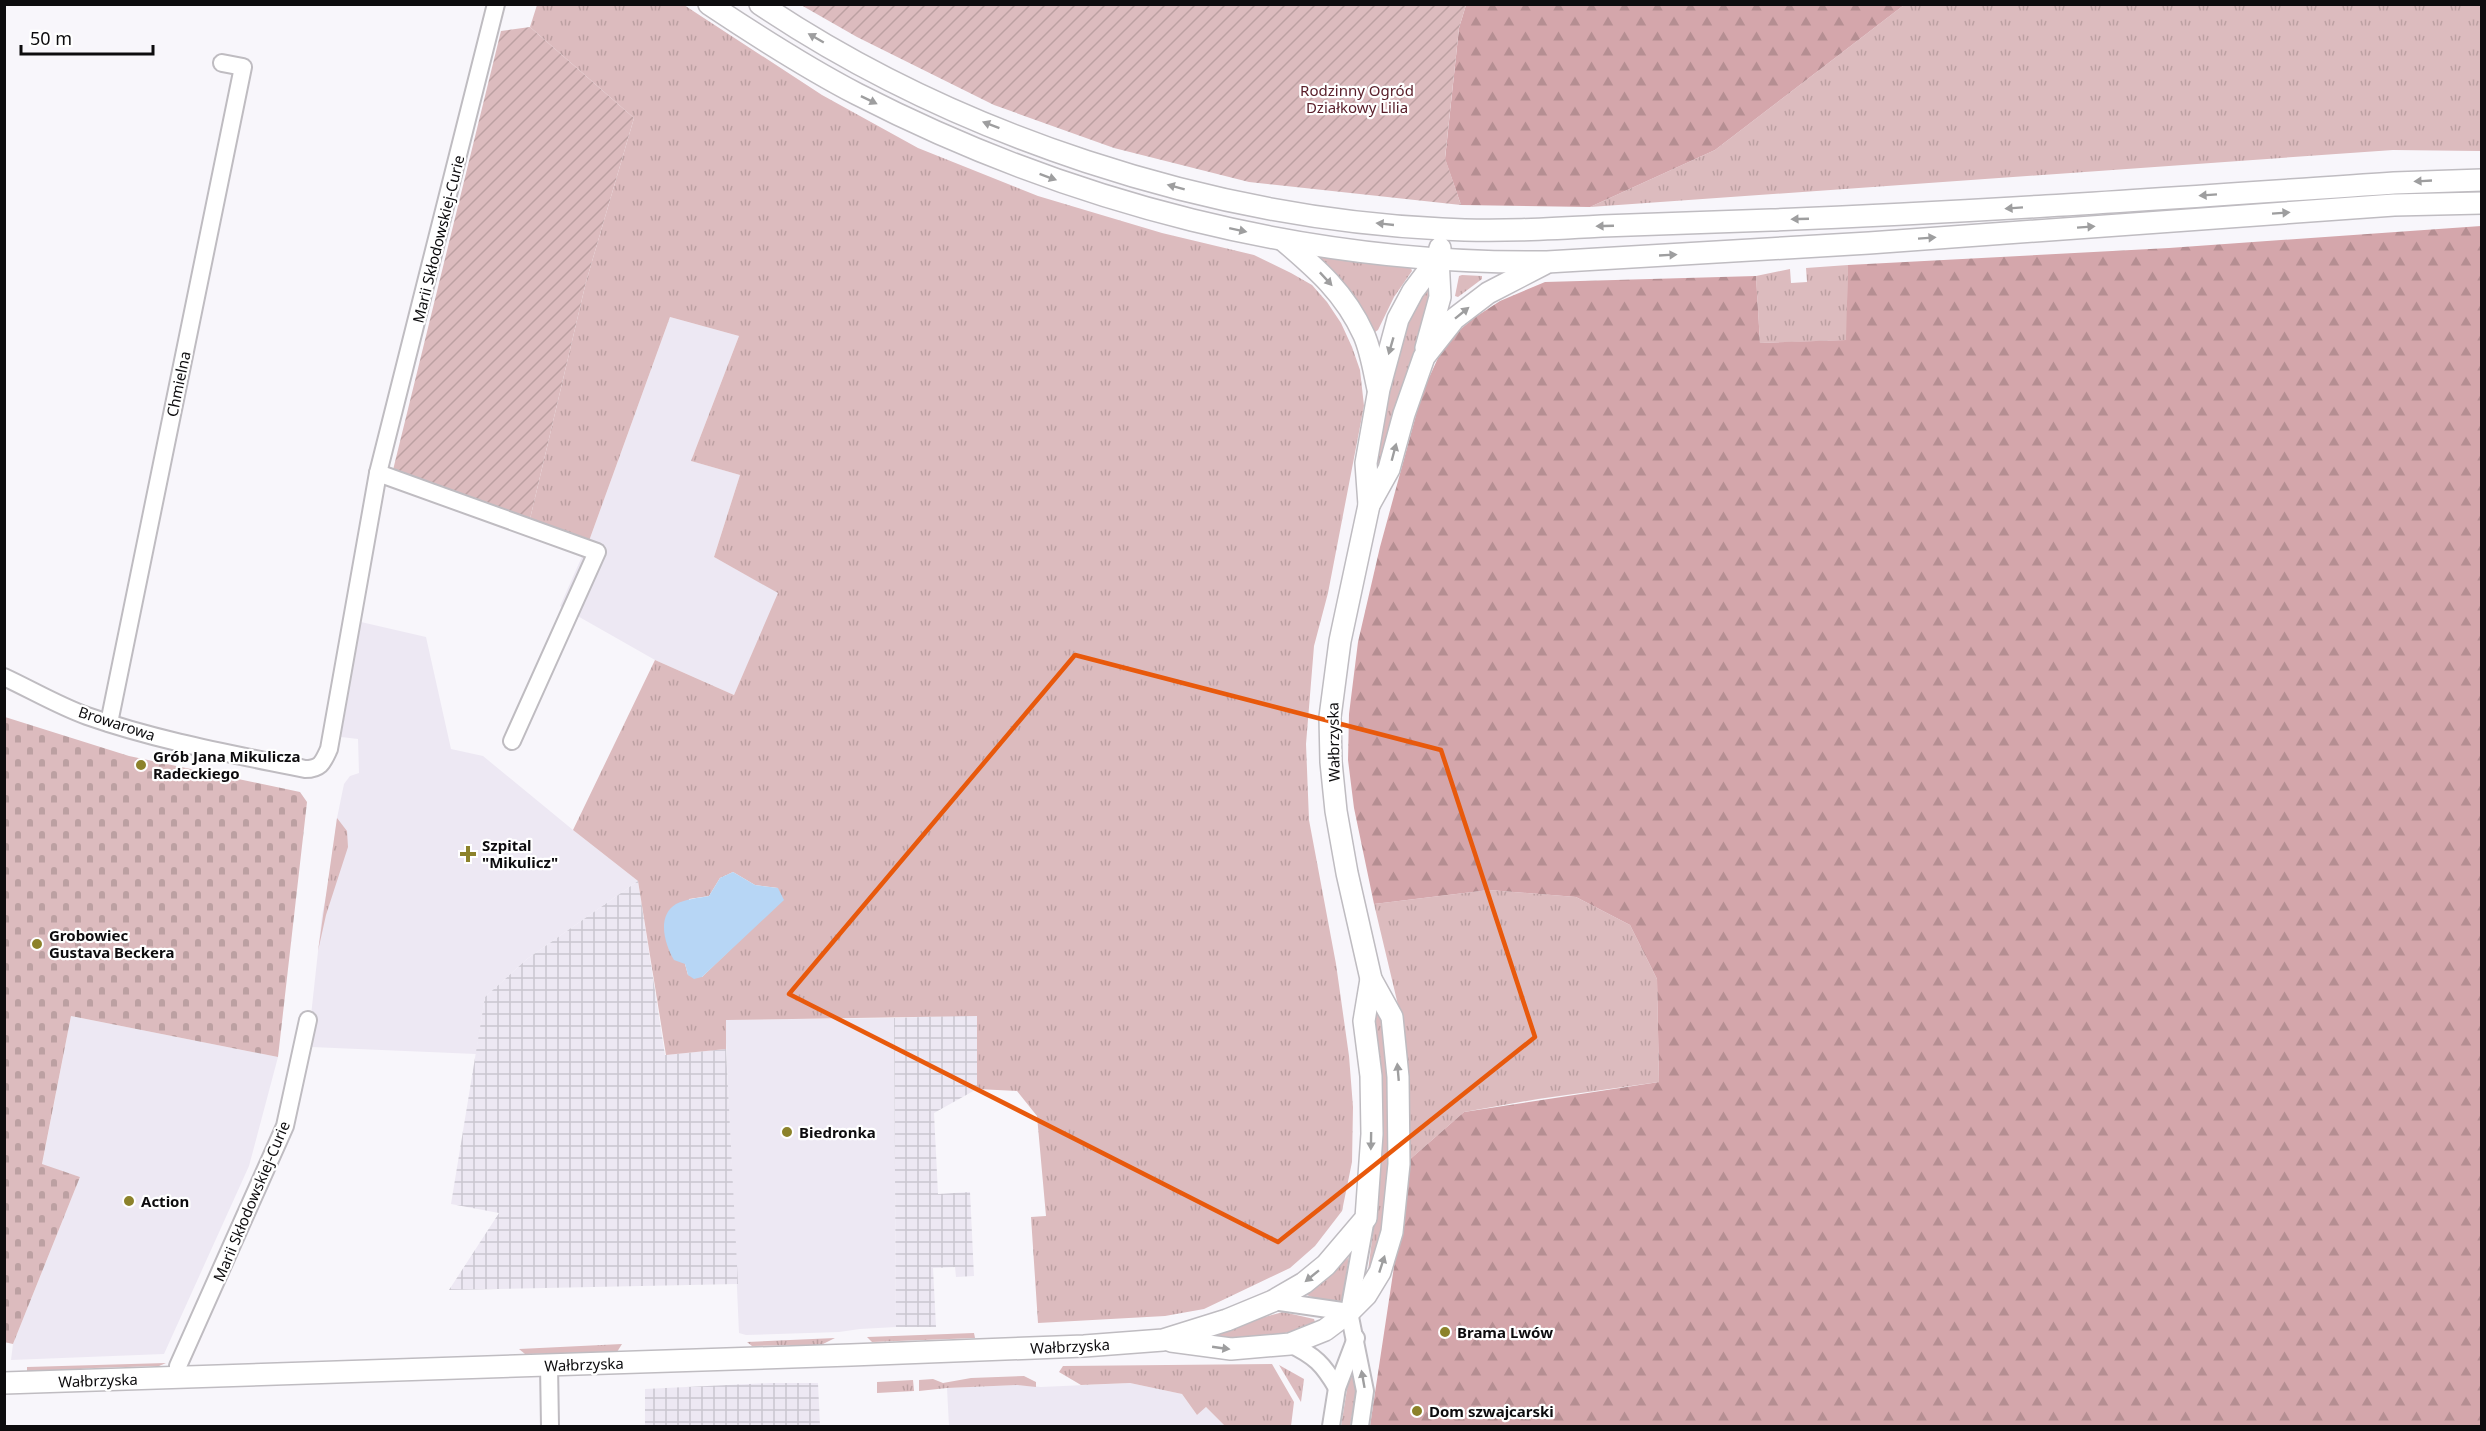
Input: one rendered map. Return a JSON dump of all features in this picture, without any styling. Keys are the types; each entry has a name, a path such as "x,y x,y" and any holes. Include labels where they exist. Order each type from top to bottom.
{"main road":[{"path":"709,4 805,65 856,93 979,150 1070,185 1150,209 1282,240 1359,251 1494,262 1547,262 1869,243 2394,205 2481,203"},
{"path":"760,4 858,62 930,99 1001,129 1102,166 1195,192 1284,212 1443,229 1510,230 1869,216 2406,182 2481,180"},
{"name":"Wałbrzyska","path":"4,1383 1084,1346 1163,1340 1231,1349 1290,1344 1325,1330 1349,1312 1366,1295 1380,1272 1392,1232 1399,1164 1398,1077 1392,1017 1371,979 1347,873 1336,811 1331,762 1330,717 1340,641 1369,505 1366,463 1378,389 1398,319 1413,291 1438,258 1443,229"},
{"path":"1282,240 1325,276 1345,301 1364,336 1378,389"},
{"path":"1424,357 1440,297 1438,258"},
{"name":"Wałbrzyska","path":"1369,505 1389,469 1404,414 1424,357 1454,319 1488,293 1547,262"},
{"name":"Wałbrzyska","path":"1163,1340 1227,1320 1273,1301 1304,1283 1326,1265 1366,1218 1372,1134 1371,1076 1364,1020 1371,979"}],"street":[{"name":"Marii Skłodowskiej-Curie","path":"306,769 314,769 322,765 329,749 378,473 496,4"},
{"name":"Chmielna","path":"109,723 243,67 222,63"},
{"path":"378,473 597,552 512,741"},
{"name":"Browarowa","path":"4,677 86,716 206,749 306,769"},
{"name":"Marii Skłodowskiej-Curie","path":"178,1377 178,1366 285,1126 308,1020"},
{"path":"1360,1426 1365,1391 1349,1312 1366,1218"},
{"path":"1273,1301 1349,1312"},
{"path":"1331,1426 1337,1388 1356,1338"},
{"path":"1290,1344 1311,1354 1326,1368 1337,1388"},
{"path":"549,1365 550,1426"}],"highlighted area":[{"path":"1075,655 1441,750 1535,1037 1278,1242 789,994"}],"shaded area":[{"path":"670,317 739,336 691,461 740,475 714,557 779,593 734,695 655,660 560,606 589,541"},
{"name":"Szpital \"Mikulicz\"","path":"361,622 426,637 451,749 483,756 638,881 527,959 485,997 476,1054 311,1047 308,1043 322,915 330,877 337,818 344,784 350,776 359,773 358,739 341,737"},
{"path":"638,881 665,1055 726,1049 738,1284 449,1290 499,1213 451,1204 485,997 527,959"},
{"path":"977,1015 977,1089 934,1113 938,1194 970,1192 974,1276 956,1277 955,1267 933,1268 936,1327 896,1327 894,1018"},
{"path":"71,1016 278,1057 249,1166 164,1354 11,1360 13,1344 80,1177 42,1165"},
{"path":"894,1018 896,1327 839,1332 746,1335 739,1333 725,1020"},
{"path":"818,1383 820,1426 645,1426 645,1389"},
{"path":"1130,1383 1182,1394 1197,1415 1206,1407 1225,1426 949,1426 947,1388"}],"green space":[{"path":"537,5 684,5 822,95 918,148 1038,196 1162,233 1254,255 1312,285 1341,323 1360,370 1364,406 1328,593 1314,646 1306,744 1309,820 1336,964 1349,1056 1353,1107 1352,1162 1342,1211 1315,1246 1290,1268 1204,1309 1165,1316 1038,1323 1031,1217 1046,1216 1037,1116 1017,1091 977,1089 977,1016 726,1020 726,1049 666,1055 638,881 573,830 655,660 734,695 778,593 714,557 740,475 691,461 739,336 670,317 589,541 530,519 586,282 634,118 530,27","holes":["733,872 755,885 778,888 731,949 702,977 688,975 685,964 689,899 709,896 720,878"]},
{"name":"Rodzinny Ogród Działkowy Lilia","path":"801,5 1466,5 1459,28 1445,158 1461,205 1249,182 1114,148 994,105 857,37"},
{"path":"1466,5 1904,5 1715,150 1590,207 1461,205 1445,159 1459,28"},
{"path":"1904,5 2481,5 2481,151 2393,150 1590,207 1715,150"},
{"path":"530,27 634,118 586,282 530,519 393,470 501,31"},
{"path":"2481,226 2481,1426 1370,1426 1395,1260 1403,1225 1408,1161 1464,1112 1659,1082 1657,979 1630,925 1576,897 1489,890 1374,904 1354,808 1348,760 1349,714 1358,642 1380,547 1422,393 1438,358 1456,333 1500,301 1545,282 1756,276 1760,343 1846,340 1848,265 2169,248"},
{"path":"1319,256 1411,268 1412,271 1394,297 1378,330 1375,332 1370,330 1348,291 1317,259"},
{"path":"1848,265 1847,340 1760,343 1756,276 1790,269 1791,283 1807,282 1806,268"},
{"path":"1459,276 1482,276 1482,279 1458,297 1455,296"},
{"path":"1430,279 1431,299 1386,442 1376,485 1370,484 1405,322"},
{"path":"5,717 129,756 300,792 307,802 278,1057 71,1016 42,1164 80,1177 13,1344 4,1342"},
{"path":"337,818 347,831 348,847 326,915 318,951"},
{"path":"1489,890 1576,897 1630,925 1657,979 1659,1082 1464,1112 1408,1161 1407,1060 1398,1005 1374,904"},
{"path":"1370,1000 1379,1002 1387,1067 1390,1138 1386,1209 1379,1242 1368,1271 1378,1193"},
{"path":"1349,1257 1341,1308 1304,1294"},
{"path":"1283,1312 1314,1319 1315,1322 1287,1333 1259,1337 1203,1340 1201,1334"},
{"path":"974,1333 975,1338 872,1342 867,1337"},
{"path":"835,1338 821,1345 752,1346 747,1342"},
{"path":"622,1344 617,1352 525,1354 519,1349"},
{"path":"166,1363 159,1366 27,1373 27,1367"},
{"path":"1272,1364 1294,1402 1291,1426 1225,1426 1206,1407 1197,1415 1182,1394 1130,1383 1081,1385 1059,1372 1063,1366"},
{"path":"1279,1365 1304,1379 1301,1402"},
{"path":"1350,1371 1355,1372 1357,1387 1350,1426 1341,1426"},
{"path":"1024,1376 1036,1382 1036,1387 1017,1385 919,1391 919,1380 933,1379 943,1383 971,1378"},
{"path":"913,1380 914,1391 877,1393 877,1382"}],"water":[{"path":"733,872 755,885 778,888 784,900 702,977 694,979 688,975 685,964 674,960 671,954 665,939 666,916 676,904 709,896 720,878"}],"place":[{"name":"Grób Jana Mikulicza Radeckiego","path":"141,765"},
{"name":"Szpital \"Mikulicz\"","path":"468,854"},
{"name":"Grobowiec Gustava Beckera","path":"37,944"},
{"name":"Biedronka","path":"787,1132"},
{"name":"Action","path":"129,1201"},
{"name":"Brama Lwów","path":"1445,1332"},
{"name":"Dom szwajcarski","path":"1417,1411"}]}
